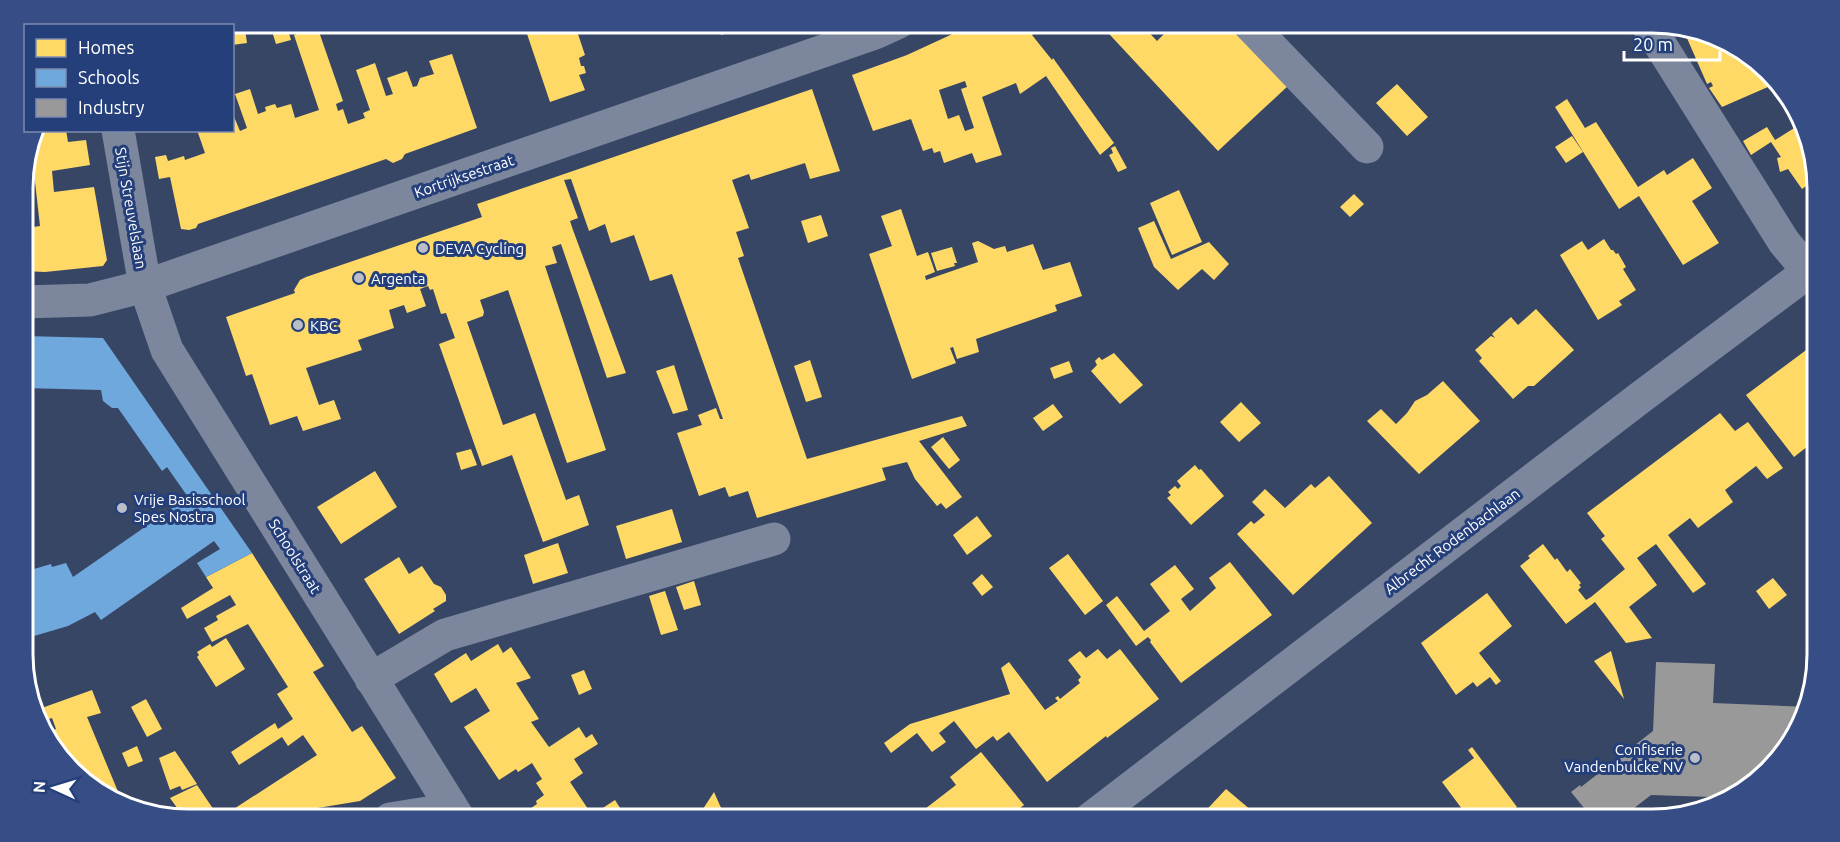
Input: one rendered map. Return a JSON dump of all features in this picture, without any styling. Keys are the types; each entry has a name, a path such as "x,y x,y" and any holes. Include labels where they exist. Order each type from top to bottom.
{"street":[{"name":"Kortrijksestraat","path":"33,302 90,300 146,286 875,33"},
{"path":"1258,33 1367,147"},
{"path":"1653,33 1784,242 1807,263"},
{"name":"Stijn Streuvelslaan","path":"118,132 146,286"},
{"name":"Albrecht Rodenbachlaan","path":"1103,809 1632,404 1807,273"},
{"name":"Schoolstraat","path":"146,286 167,350 453,809"},
{"path":"371,679 446,635 774,539"}],"building: Homes":[{"path":"234,33 246,33 247,43 234,45"},
{"path":"273,33 289,33 291,40 276,44"},
{"path":"319,33 343,101 336,104 338,111 343,109 348,124 365,118 363,113 370,110 356,70 375,63 386,96 393,94 387,78 407,71 413,87 417,86 420,78 434,74 429,61 452,54 477,128 405,154 402,159 393,163 386,159 198,224 196,228 181,229 170,177 159,179 155,157 166,155 168,161 184,156 185,160 205,153 198,132 234,132 234,117 240,131 247,128 235,94 250,89 258,114 266,111 265,107 275,104 277,108 291,104 295,118 319,110 294,35"},
{"path":"527,33 578,33 585,55 579,58 586,73 579,75 585,90 550,102"},
{"path":"955,33 1034,33 1032,35 1052,60 1053,58 1114,143 1100,155 1046,76 1020,94 1016,83 982,97 1002,155 976,163 972,153 944,163 940,151 934,153 932,148 923,151 911,119 873,131 852,75 907,55","holes":["965,81 967,87 961,89 974,128 965,131 959,115 948,119 939,90"]},
{"path":"1108,33 1149,33 1157,41 1165,33 1240,33 1289,85 1218,151"},
{"path":"1687,37 1702,41 1729,54 1762,78 1769,87 1722,107 1709,88 1713,86 1711,82 1707,84"},
{"path":"1397,84 1428,117 1407,136 1376,103"},
{"path":"812,89 840,171 810,179 805,163 751,180 749,174 732,180 749,228 736,232 744,256 738,258 807,459 962,416 967,426 919,441 962,497 946,509 941,503 937,506 915,479 907,462 882,468 886,480 757,518 748,491 729,497 725,487 699,496 677,433 702,425 698,415 716,408 720,419 723,419 672,274 650,281 634,235 611,243 605,224 589,231 571,179 564,180 578,218 570,221 626,373 607,378 561,244 552,247 557,263 545,266 606,450 567,463 508,290 480,300 483,316 467,322 503,425 535,413 566,500 579,495 589,525 543,542 512,455 482,466 439,344 455,338 446,313 441,314 433,289 430,290 428,286 420,289 426,306 407,313 404,305 389,310 394,328 358,340 362,350 306,368 319,405 334,400 341,419 303,431 297,416 270,425 252,374 246,376 226,317 295,293 294,290 300,280 306,277 482,217 477,204"},
{"path":"1567,99 1585,128 1596,122 1638,187 1664,170 1667,175 1693,158 1712,188 1692,201 1719,243 1683,265 1639,196 1619,209 1555,107"},
{"path":"1767,127 1775,140 1794,128 1806,168 1807,186 1802,189 1788,169 1780,172 1777,158 1781,157 1771,142 1751,155 1743,141"},
{"path":"44,132 66,132 68,142 86,140 90,165 52,171 54,192 94,187 107,260 103,266 33,271 33,227 40,226 34,171 38,148"},
{"path":"1572,136 1583,152 1566,163 1555,147"},
{"path":"1115,146 1127,168 1118,172 1109,155 1113,153 1111,148"},
{"path":"1179,190 1202,242 1172,255 1150,203"},
{"path":"1354,194 1364,204 1350,217 1340,207"},
{"path":"901,209 917,256 928,252 935,272 925,276 926,280 978,262 972,243 978,241 994,249 1005,246 1007,252 1033,244 1043,270 1070,262 1082,296 1055,305 1057,311 976,339 979,352 957,359 953,347 950,348 956,363 912,379 869,254 892,246 881,216"},
{"path":"821,215 828,236 808,243 801,221"},
{"path":"1154,221 1171,259 1209,242 1229,264 1214,280 1202,269 1178,290 1154,267 1138,228"},
{"path":"1604,239 1611,250 1618,253 1626,267 1623,269 1636,290 1619,301 1622,305 1598,320 1560,255 1582,241 1588,250"},
{"path":"952,247 957,263 954,263 955,266 937,271 931,253"},
{"path":"1536,309 1574,350 1534,386 1528,386 1513,399 1479,361 1482,358 1475,350 1491,336 1495,338 1492,334 1511,317 1518,325"},
{"path":"1807,349 1807,447 1794,457 1746,395"},
{"path":"1114,353 1143,385 1120,404 1091,371 1097,365 1095,361 1099,357 1102,360"},
{"path":"810,360 822,397 806,402 794,366"},
{"path":"1069,361 1073,372 1054,379 1050,368"},
{"path":"674,365 688,410 673,414 656,371"},
{"path":"1443,381 1480,421 1419,474 1367,421 1381,409 1396,424 1415,401 1427,395"},
{"path":"1241,402 1261,423 1239,442 1220,422"},
{"path":"1053,404 1063,417 1043,431 1033,418"},
{"path":"1720,413 1735,431 1748,422 1783,468 1767,479 1756,466 1725,490 1733,502 1698,528 1690,518 1668,535 1706,584 1693,593 1656,544 1637,558 1657,585 1629,607 1652,638 1626,643 1595,602 1566,624 1520,566 1543,544 1555,560 1557,558 1567,572 1570,569 1581,583 1578,590 1586,600 1591,597 1625,569 1601,539 1605,536 1587,513"},
{"path":"943,437 960,460 949,469 931,447"},
{"path":"471,449 477,465 461,470 456,453"},
{"path":"1195,465 1224,496 1191,525 1167,498 1171,495 1168,492 1175,486 1178,489 1181,486 1177,481"},
{"path":"375,471 397,507 341,544 317,507"},
{"path":"1329,476 1372,523 1293,595 1237,534 1251,521 1254,524 1265,515 1252,502 1265,489 1285,508 1311,484 1315,488"},
{"path":"672,509 682,542 626,559 616,526"},
{"path":"977,516 992,536 967,555 953,535"},
{"path":"558,543 568,573 533,584 524,555"},
{"path":"252,553 324,666 313,672 352,732 362,726 396,778 360,801 312,809 234,809 317,755 303,735 288,746 282,737 239,765 231,752 275,723 278,729 293,719 277,694 288,687 248,624 212,642 204,628 218,620 216,616 236,605 230,595 187,619 181,608 213,588 206,577"},
{"path":"1068,554 1103,601 1085,615 1049,568"},
{"path":"399,557 409,574 422,566 434,584 441,587 446,595 446,601 433,609 435,611 399,634 364,579"},
{"path":"1230,562 1272,615 1181,683 1150,642 1151,640 1148,637 1136,646 1106,605 1117,596 1144,631 1170,611 1150,584 1175,565 1194,589 1181,599 1190,611 1216,588 1209,578"},
{"path":"982,574 993,587 982,596 972,583"},
{"path":"1773,578 1787,595 1769,609 1756,591"},
{"path":"694,581 701,605 684,610 676,587"},
{"path":"665,591 678,630 661,635 649,596"},
{"path":"1487,593 1512,626 1479,653 1501,681 1496,685 1490,677 1477,687 1473,682 1456,695 1421,643"},
{"path":"226,638 245,669 216,687 197,657 199,655 197,652 210,644 212,647"},
{"path":"498,644 503,653 511,647 531,678 516,683 539,719 531,722 549,747 579,727 586,738 592,734 598,744 574,759 583,773 570,782 588,809 530,809 544,795 536,783 542,779 532,763 518,772 516,769 499,780 464,727 490,711 476,688 451,703 434,674 466,653 471,661"},
{"path":"1098,649 1107,659 1120,649 1159,699 1107,738 1106,736 1047,782 1009,732 997,741 993,736 976,749 954,721 939,733 946,742 932,752 917,733 891,753 884,743 910,724 1010,694 1001,668 1009,662 1045,710 1058,701 1055,698 1058,696 1060,699 1080,683 1078,680 1081,677 1068,660 1080,651 1086,658"},
{"path":"1611,651 1624,699 1594,661"},
{"path":"584,670 592,689 579,695 571,675"},
{"path":"92,690 101,713 87,717 118,791 84,769 84,758 73,758 54,731 56,729 52,718 48,719 43,708"},
{"path":"146,699 162,729 147,737 131,707"},
{"path":"137,746 143,761 128,767 122,753"},
{"path":"1472,747 1517,807 1514,809 1462,809 1442,782 1474,758 1468,750"},
{"path":"175,751 197,784 182,790 180,786 170,790 159,758"},
{"path":"981,752 1024,805 1019,809 925,809 956,785 950,777"},
{"path":"197,785 213,809 178,809 170,798"},
{"path":"1226,789 1250,809 1207,809"},
{"path":"714,792 722,809 703,809"},
{"path":"615,800 621,809 601,809"}],"building: Schools":[{"path":"33,336 103,338 252,553 206,577 197,563 220,549 214,541 101,620 95,612 68,626 33,636 33,569 51,564 52,567 66,563 73,577 188,497 167,467 162,471 118,408 112,408 103,401 101,390 33,388"}],"building: Industry":[{"name":"Confiserie Vandenbulcke NV","path":"1656,662 1715,664 1713,703 1797,707 1781,740 1768,756 1738,783 1720,793 1711,797 1651,795 1633,809 1585,809 1571,792 1580,785 1581,787 1653,731"}],"place":[{"name":"DEVA Cycling","path":"423,248"},
{"name":"Argenta","path":"359,278"},
{"name":"KBC","path":"298,325"},
{"name":"Vrije Basisschool Spes Nostra","path":"122,508"},
{"name":"Confiserie Vandenbulcke NV","path":"1695,758"}]}
